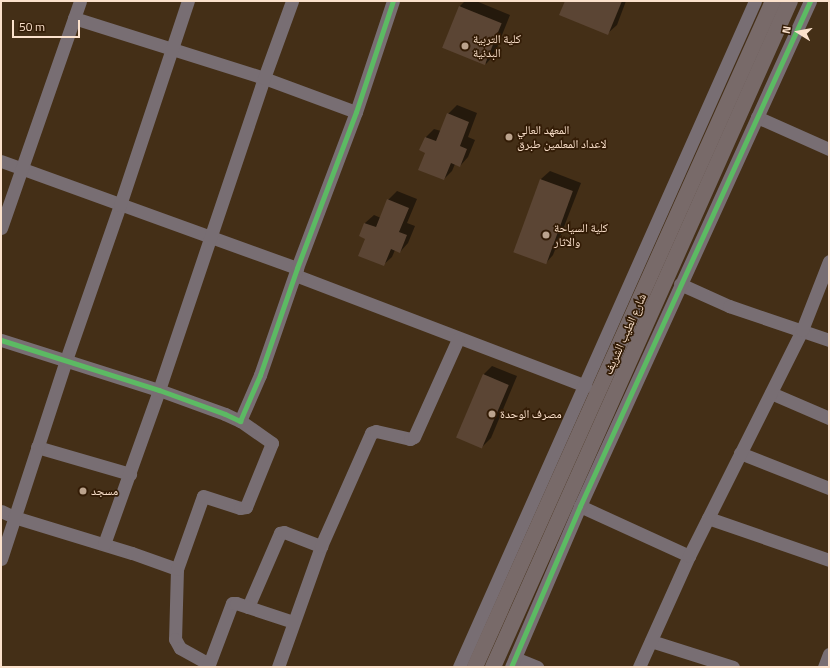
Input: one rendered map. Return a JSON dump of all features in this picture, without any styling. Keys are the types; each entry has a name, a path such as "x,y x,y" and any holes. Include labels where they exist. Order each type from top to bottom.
{"main road":[{"name":"شارع الطيب الشريف","path":"475,667 773,1"},
{"name":"شارع الطيب الشريف","path":"493,667 790,1"}],"street":[{"path":"1,228 80,1"},
{"path":"1,559 66,360 120,205 188,1"},
{"path":"104,544 130,474 264,78 292,1"},
{"path":"240,421 260,375 296,272 356,112 393,1"},
{"path":"459,667 755,1"},
{"path":"537,667 513,663 580,506 810,1"},
{"path":"74,18 264,78 356,112"},
{"path":"757,117 829,149"},
{"path":"1,162 210,238 458,339 585,386"},
{"path":"639,667 689,556 802,330 829,261"},
{"path":"680,284 730,306 829,340"},
{"path":"278,667 321,546 371,433 376,431 410,439 414,438 458,339"},
{"path":"1,340 159,390 225,414 240,421 272,443 246,507 240,508 204,496 177,569 175,639 180,648 208,665 231,605 236,603 248,606 293,622"},
{"path":"771,393 829,418"},
{"path":"37,447 130,474"},
{"path":"740,453 829,488"},
{"path":"580,506 689,556"},
{"path":"1,511 14,517 104,544 177,569"},
{"path":"708,518 829,560"},
{"path":"248,606 280,533 284,532 321,546"},
{"path":"651,641 706,663 733,667"},
{"path":"824,667 829,654"}],"building":[{"path":"565,1 622,1 608,35 559,15"},
{"path":"459,6 502,23 485,65 442,48"},
{"path":"447,113 469,122 460,146 467,149 460,167 451,163 444,180 418,170 425,153 419,150 425,137 436,141"},
{"path":"540,179 573,191 546,264 513,252"},
{"path":"387,199 409,208 399,232 407,235 400,253 391,249 384,266 358,256 365,239 359,236 364,223 376,227"},
{"path":"483,374 509,385 482,448 456,438"}],"cycle path":[{"path":"1,340 159,390 240,421 260,375 297,268 356,112 393,1"},
{"path":"511,667 580,506 810,1"}],"place":[{"name":"كلية التربية البدنية","path":"465,46"},
{"name":"المعهد العالي لاعداد المعلمين طبرق","path":"509,137"},
{"name":"كلية السياحة والاثار","path":"546,235"},
{"name":"مصرف الوحدة","path":"492,414"},
{"name":"مسجد","path":"83,491"}]}
